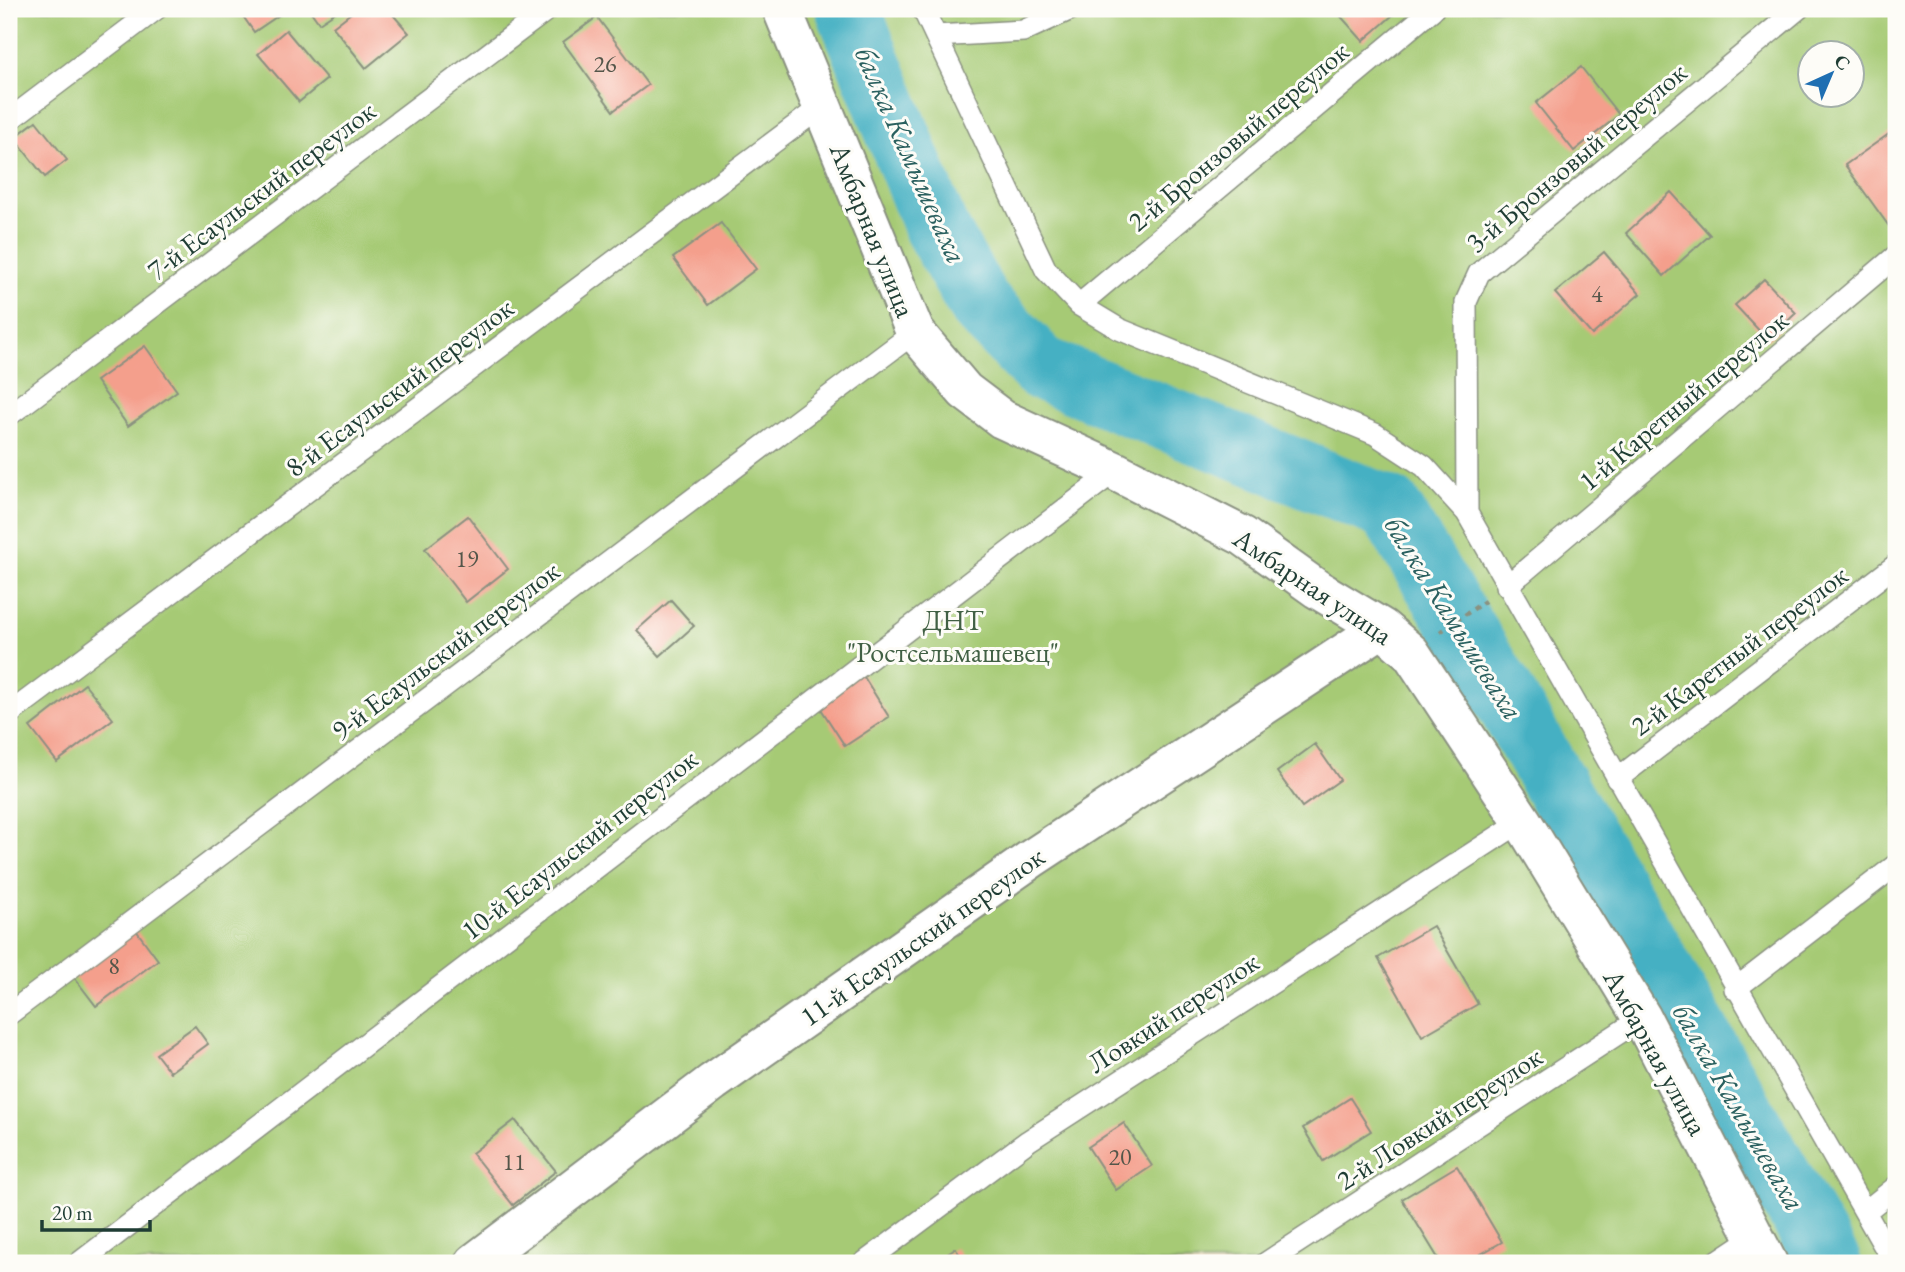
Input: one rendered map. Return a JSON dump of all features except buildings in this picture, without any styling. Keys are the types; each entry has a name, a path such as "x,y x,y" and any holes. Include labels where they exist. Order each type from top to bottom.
{"street":[{"name":"Амбарная улица","path":"782,9 915,332 965,391 1002,419 1115,471 1243,537 1317,589 1382,628 1411,653 1522,821 1642,1018 1761,1250"},
{"name":"11-й Есаульский переулок","path":"474,1263 713,1082 1008,875 1382,628"}],"lane":[{"path":"9,120 156,9"},
{"name":"7-й Есаульский переулок","path":"9,415 548,9"},
{"path":"923,9 1046,270 1079,305 1119,329 1375,434 1424,466 1467,513 1735,989 1894,1263"},
{"path":"936,36 1023,31 1071,9"},
{"name":"2-й Бронзовый переулок","path":"1079,305 1433,9"},
{"name":"3-й Бронзовый переулок","path":"1467,513 1466,302 1479,273 1798,9"},
{"name":"8-й Есаульский переулок","path":"9,714 822,106"},
{"name":"1-й Каретный переулок","path":"1507,586 1896,256"},
{"name":"9-й Есаульский переулок","path":"9,1013 915,332"},
{"name":"10-й Есаульский переулок","path":"79,1263 1115,471"},
{"name":"2-й Каретный переулок","path":"1617,779 1896,565"},
{"name":"Ловкий переулок","path":"863,1263 1028,1141 1522,821"},
{"path":"1735,989 1896,864"},
{"name":"2-й Ловкий переулок","path":"1266,1263 1642,1018"},
{"path":"1866,1211 1896,1187"},
{"path":"1715,1263 1761,1250"}],"path":[{"path":"1411,653 1507,586"}],"green space":[{"name":"ДНТ \"Ростсельмашевец\"","path":"9,9 1896,9 1896,1263 9,1263"}],"waterway":[{"name":"балка Камышеваха","path":"848,9 936,228 980,305 1041,368 1390,509 1497,684 1829,1263"}]}
